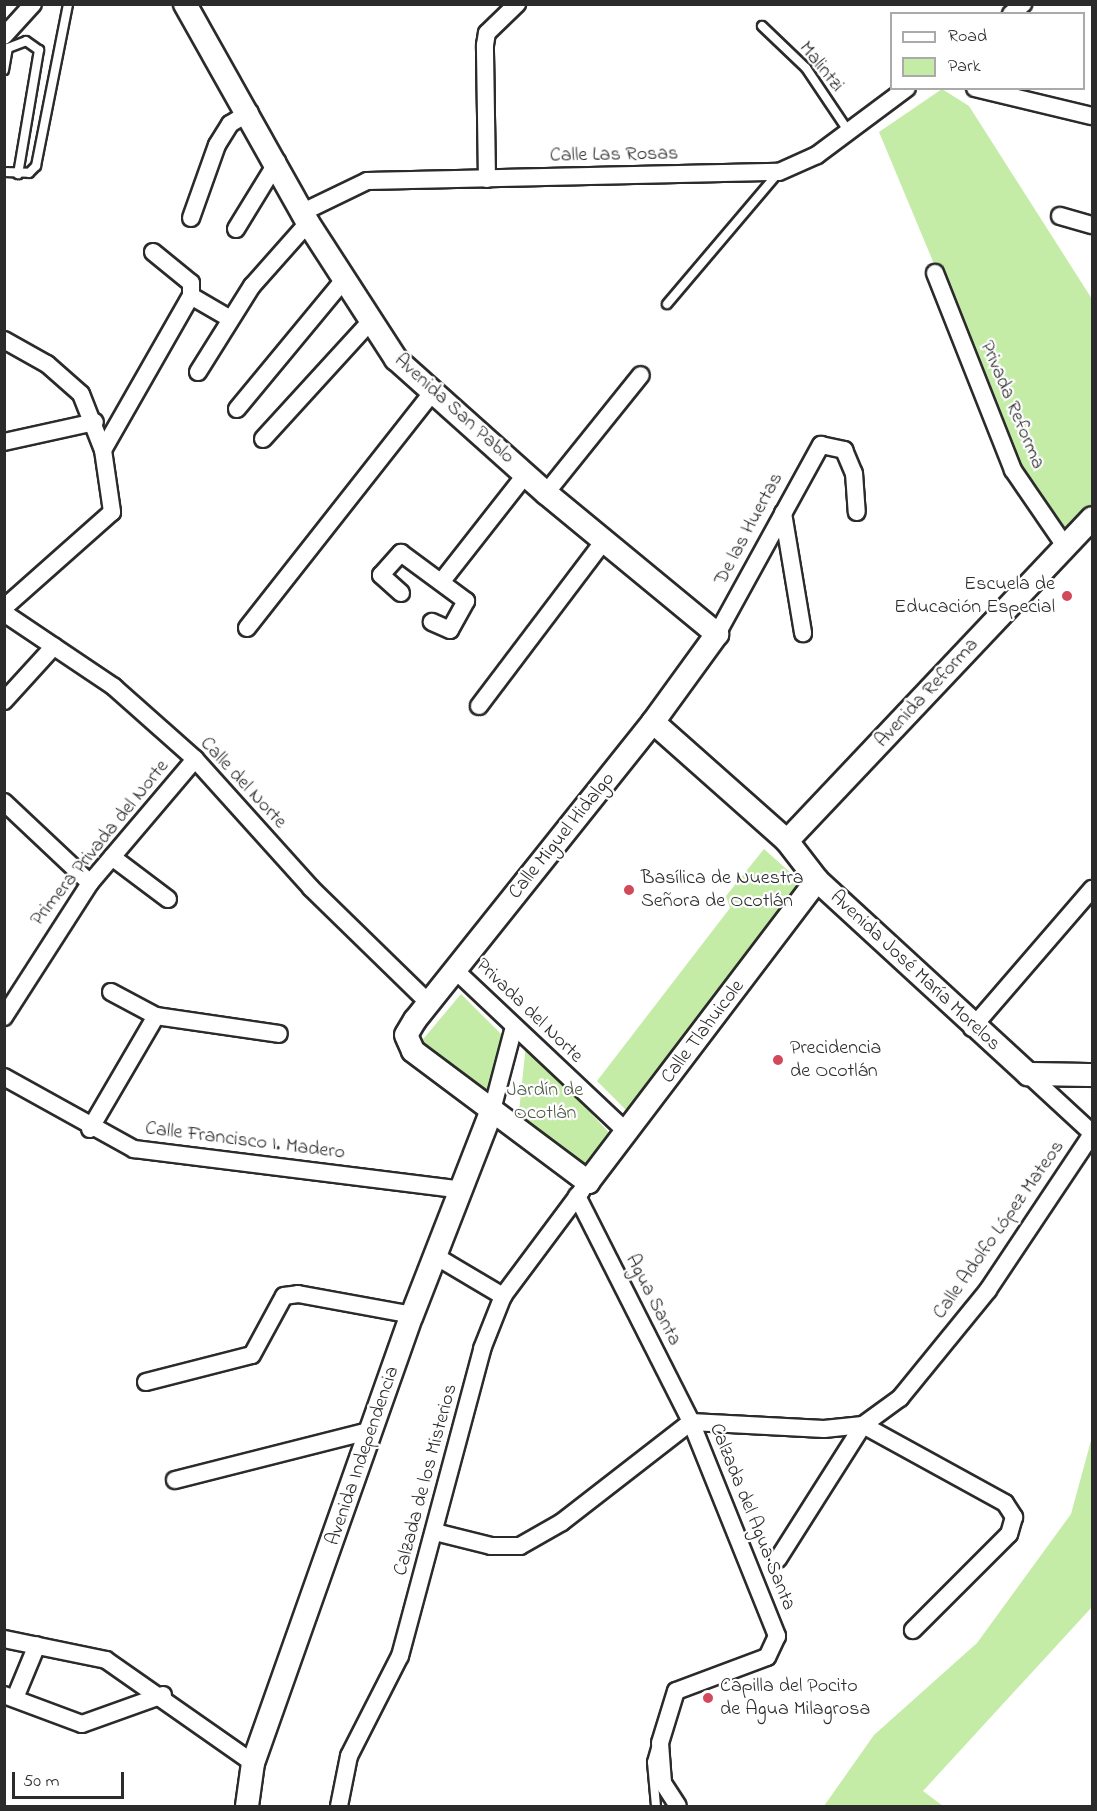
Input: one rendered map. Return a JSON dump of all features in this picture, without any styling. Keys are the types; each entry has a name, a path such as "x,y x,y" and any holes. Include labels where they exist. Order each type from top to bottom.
{"street":[{"path":"4,36 33,4"},
{"name":"Avenida San Pablo","path":"185,4 250,112 306,217 369,323 432,393 546,494 717,634"},
{"path":"487,179 485,45 487,33 517,4"},
{"name":"Calle Las Rosas","path":"198,372 230,318 306,217 367,180 780,171 849,132 905,90"},
{"path":"983,90 1092,116"},
{"path":"191,218 217,145 231,124 250,112"},
{"path":"236,229 277,162"},
{"path":"1060,216 1092,225"},
{"path":"103,450 191,296 191,283 153,252"},
{"name":"Privada Reforma","path":"935,273 1013,470 1065,546"},
{"path":"237,409 343,281"},
{"path":"191,296 230,318"},
{"path":"263,440 369,323"},
{"path":"4,340 47,364 81,394 95,422 103,450 112,512 4,611"},
{"path":"546,494 641,375"},
{"path":"247,628 432,393"},
{"path":"4,442 95,422"},
{"name":"De las Huertas","path":"717,634 821,445 844,450 854,473 857,512"},
{"path":"442,581 526,474"},
{"path":"783,513 803,633"},
{"name":"Avenida Reforma","path":"787,841 1092,518"},
{"path":"479,706 604,541"},
{"path":"401,593 381,575 401,553 442,581 468,606 447,632 432,622"},
{"name":"Calle del Norte","path":"4,611 114,687 195,759 310,888 430,1004"},
{"name":"Calle Miguel Hidalgo","path":"492,1110 413,1051 405,1035 454,970 653,722 717,634"},
{"path":"4,700 54,646"},
{"name":"Avenida José María Morelos","path":"653,722 787,841 817,880 972,1028 1028,1074"},
{"name":"Primera Privada del Norte","path":"4,1017 90,883 195,759"},
{"path":"4,802 90,883"},
{"path":"112,857 168,899"},
{"name":"Calle Tlahuicole","path":"583,1189 817,880"},
{"path":"972,1028 1092,889"},
{"name":"Privada del Norte","path":"454,970 627,1132"},
{"path":"111,992 156,1016 279,1034"},
{"path":"90,1129 156,1016"},
{"path":"514,1027 492,1110 583,1189"},
{"path":"1028,1074 1092,1074"},
{"path":"1028,1074 1092,1134"},
{"name":"Calle Francisco I. Madero","path":"4,1077 90,1129 134,1149 461,1190"},
{"name":"Avenida Independencia","path":"248,1806 253,1763 412,1315 437,1257 492,1110"},
{"name":"Calle Adolfo López Mateos","path":"778,1559 864,1425 900,1398 988,1290 1092,1134"},
{"name":"Calzada de los Misterios","path":"339,1806 349,1756 400,1656 435,1532 482,1349 503,1296 583,1189"},
{"name":"Agua Santa","path":"583,1189 691,1422"},
{"path":"437,1257 503,1296"},
{"path":"146,1382 252,1355 284,1296 298,1294 412,1315"},
{"path":"435,1532 491,1546 520,1546 562,1522 691,1422 824,1429 864,1425 1005,1503 1014,1517 1009,1534 913,1630"},
{"name":"Calzada del Agua Santa","path":"678,1806 663,1783 660,1743 676,1691 707,1677 767,1657 777,1636 691,1422"},
{"path":"175,1480 372,1430"},
{"path":"4,1639 106,1660 163,1695 253,1763"},
{"path":"37,1646 10,1696 82,1724 163,1695"}],"lane":[{"path":"4,172 18,174 36,166 68,4"},
{"name":"Malintzi","path":"762,26 806,68 849,132"},
{"path":"4,70 8,48 26,41 39,50 18,174"},
{"path":"667,304 780,171"},
{"path":"656,1806 652,1762 660,1743"}],"green space":[{"path":"941,90 969,106 1092,299 1092,508 1065,537 1020,470 879,132"},
{"path":"764,849 793,875 800,895 633,1117 597,1081 730,908 726,896"},
{"path":"461,994 504,1037 487,1099 419,1044"},
{"name":"Jardín de Ocotlán","path":"526,1044 616,1140 589,1180 519,1112"},
{"path":"1092,1437 1092,1607 923,1791 943,1806 824,1806 874,1735 977,1643 1071,1514"}],"place":[{"name":"Escuela de Educación Especial","path":"1067,596"},
{"name":"Basílica de Nuestra Señora de Ocotlán","path":"629,890"},
{"name":"Precidencia de Ocotlán","path":"778,1060"},
{"name":"Capilla del Pocito de Agua Milagrosa","path":"708,1698"}]}
